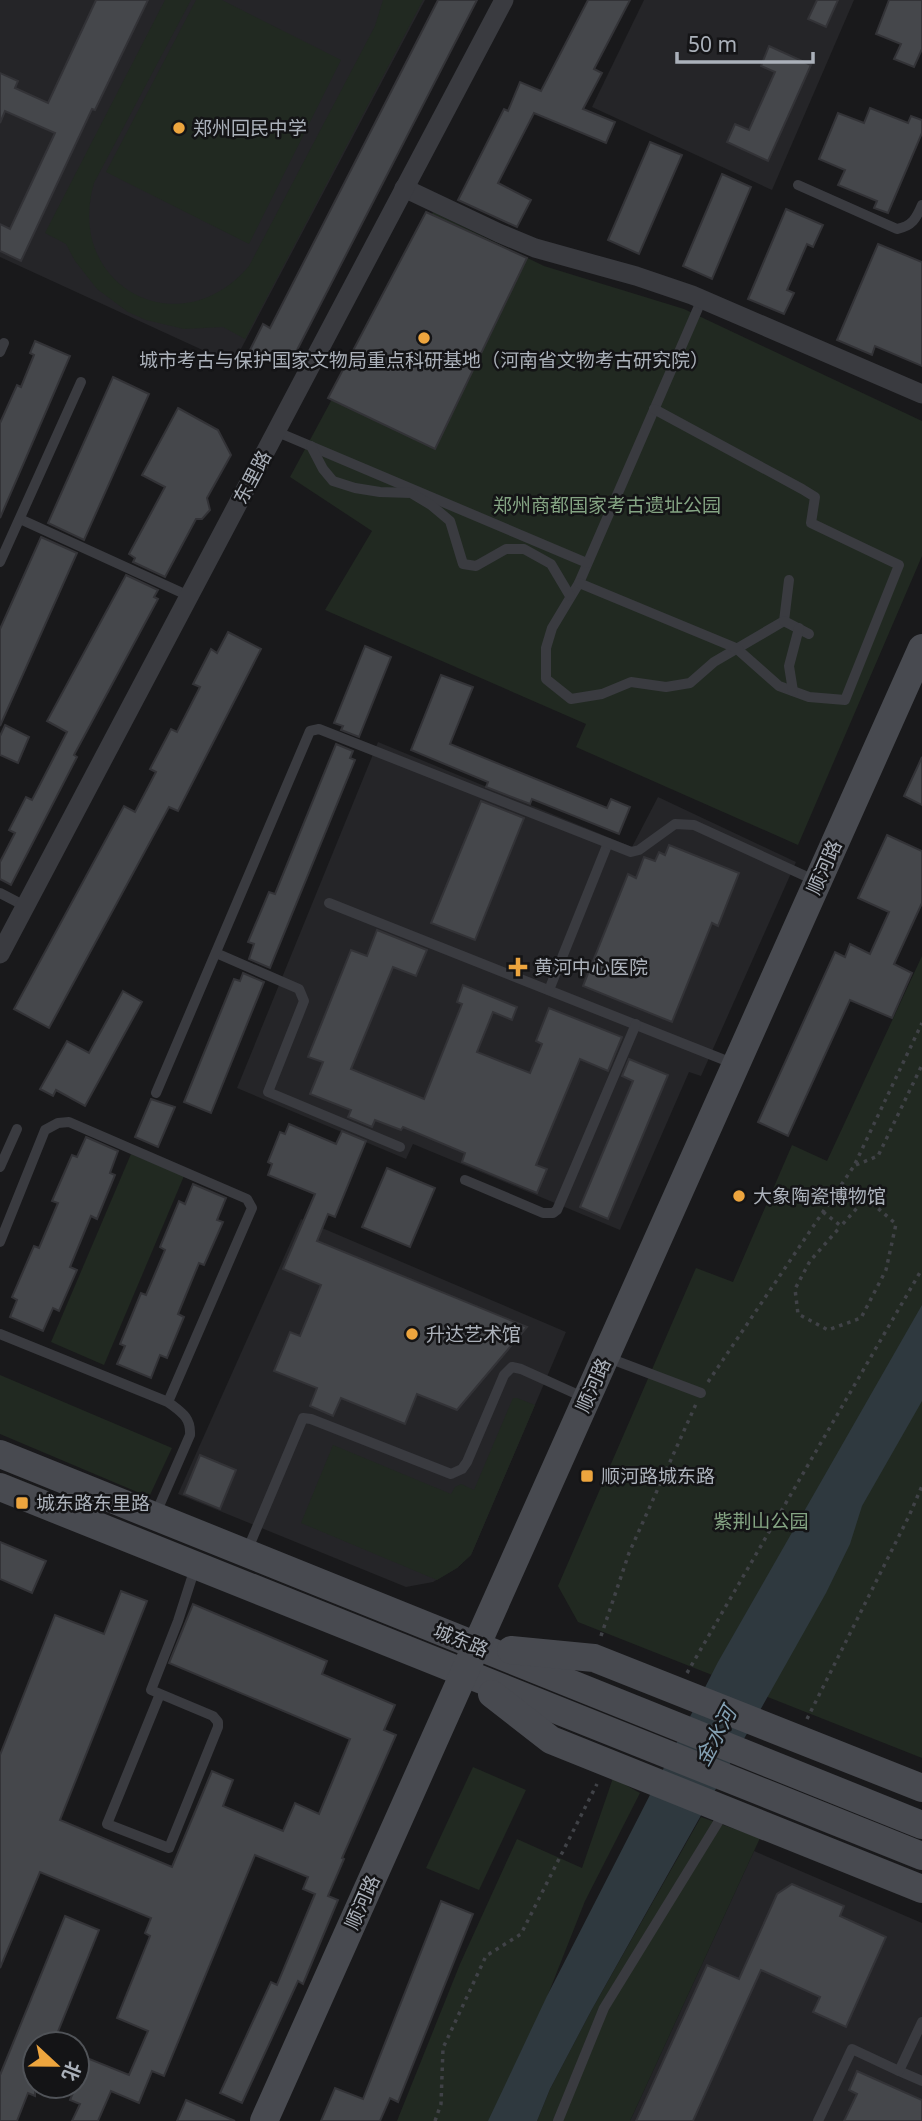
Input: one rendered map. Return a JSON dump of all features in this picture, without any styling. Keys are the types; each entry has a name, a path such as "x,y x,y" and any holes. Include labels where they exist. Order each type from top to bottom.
{"street":[{"name":"东里路","path":"0,954 503,0"},
{"path":"404,188 535,248 636,275 702,299 922,394"},
{"name":"顺河路","path":"264,2121 466,1674 922,648"},
{"name":"城东路","path":"0,1454 922,1825"},
{"name":"城东路","path":"0,1487 922,1856"},
{"path":"477,1646 594,1658 922,1788"},
{"path":"466,1674 551,1741 922,1889"}],"lane":[{"path":"798,184 897,229 908,227 915,220 922,205"},
{"path":"702,299 579,583 552,628 546,648 546,679 570,699 602,694 631,682 666,687 690,683 714,662 784,621"},
{"path":"0,562 81,382"},
{"path":"579,583 736,648 779,686 809,696 845,699 899,565 811,523 815,497 803,488 654,409"},
{"path":"275,431 587,563"},
{"path":"311,446 333,481 355,488 411,494 431,505 450,522 463,564 476,566 506,549 524,549 551,564 570,596"},
{"path":"20,519 188,596"},
{"path":"784,621 789,580"},
{"path":"784,621 809,634"},
{"path":"793,691 789,666 799,628"},
{"path":"156,1093 310,731 319,729 631,852 639,850 675,824 694,825 818,882"},
{"path":"549,990 608,843"},
{"path":"0,893 25,906"},
{"path":"329,902 736,1064"},
{"path":"215,953 299,989 304,1001 268,1092 400,1147"},
{"path":"465,1180 543,1213 558,1210 636,1024"},
{"path":"0,1242 45,1130 58,1123 69,1122 247,1199 252,1208 168,1402"},
{"path":"0,1167 17,1129"},
{"path":"0,1334 168,1402 187,1416 190,1434 155,1516"},
{"path":"606,1357 701,1393"},
{"path":"246,1553 303,1418 451,1474 462,1469 467,1462 504,1375 512,1367 521,1368 587,1399"},
{"path":"160,1694 107,1824 169,1848 218,1727 213,1716 151,1690 196,1566"},
{"path":"558,2121 604,2008 725,1811"},
{"path":"900,2071 922,2022"},
{"path":"818,2121 852,2049 922,2081"}],"path":[{"path":"922,1023 854,1166 878,1156 922,1065"},
{"path":"866,1198 896,1224 886,1270 861,1318 828,1330 798,1314 795,1289 810,1261 841,1226 866,1198"},
{"path":"822,1212 841,1226"},
{"path":"677,1691 922,1269"},
{"path":"797,1739 922,1486"},
{"path":"435,2121 441,2104 443,2048 486,1956 521,1934 607,1763"}],"shaded area":[{"name":"郑州回民中学","path":"0,0 425,0 233,364 0,257"},
{"path":"644,0 854,0 772,190 592,107"},
{"name":"黄河中心医院","path":"378,742 632,847 658,797 796,862 701,1076 689,1072 620,1230 413,1144 406,1159 237,1088"},
{"path":"301,1219 566,1332 471,1555 457,1568 433,1582 406,1587 178,1494"},
{"path":"754,1851 922,1923 922,2121 630,2121"}],"green space":[{"path":"165,0 191,0 94,183 89,220 96,251 112,276 134,294 162,303 191,302 221,290 249,266 375,26 383,0 423,0 245,339 223,327 184,329 146,320 128,312 97,289 75,261 66,244 45,233"},
{"path":"196,0 222,0 341,60 249,244 106,172"},
{"name":"郑州商都国家考古遗址公园","path":"433,212 544,266 684,309 922,421 922,556 798,845 576,747 586,724 325,610 372,531 290,477"},
{"name":"紫荆山公园","path":"922,956 922,1758 578,1622 558,1586 696,1268 733,1282 792,1145 827,1161"},
{"path":"131,1154 184,1176 104,1365 51,1342"},
{"path":"0,1375 172,1448 149,1497 0,1434"},
{"path":"513,1398 535,1405 471,1555 457,1568 437,1580 301,1523 333,1445 451,1494 455,1487 461,1484 474,1490"},
{"path":"473,1767 526,1790 479,1890 426,1868"},
{"path":"613,1778 640,1793 585,1901 498,2121 397,2121 460,1964 517,1839 582,1868"},
{"path":"701,1817 760,1838 630,2121 537,2121 550,2089 591,2011"}],"water":[{"name":"金水河","path":"922,1305 922,1401 862,1506 850,1544 826,1593 591,2011 550,2089 537,2121 488,2121 547,1996 718,1662"}],"building":[{"path":"96,0 148,0 95,110 92,109 21,261 0,251 0,224 10,229 55,133 5,111 0,123 0,73 18,81 15,88 48,103"},
{"path":"438,0 477,0 295,354 286,360 263,362 248,354 263,324 270,328"},
{"path":"588,0 630,0 594,69 602,73 583,109 615,122 606,143 534,113 498,183 531,200 517,227 458,200 504,109 508,111 520,82 541,91"},
{"path":"817,0 838,0 826,27 808,19"},
{"path":"889,0 922,0 922,49 914,67 894,59 901,44 876,34"},
{"path":"769,46 811,65 768,161 727,142 735,124 749,130 775,72 761,66"},
{"path":"870,108 908,123 911,116 922,120 922,133 888,213 874,208 877,201 838,185 845,170 819,159 838,113 864,123"},
{"path":"650,142 682,155 639,254 608,240"},
{"path":"722,174 751,187 712,279 683,266"},
{"path":"786,209 823,225 813,247 807,244 787,290 794,293 784,314 748,299"},
{"name":"城市考古与保护国家文物局重点科研基地（河南省文物考古研究院）","path":"426,212 527,258 435,449 328,398"},
{"path":"878,244 922,262 922,366 875,346 872,355 837,340"},
{"path":"35,341 70,356 0,518 0,423 17,385 21,387 34,355 30,353"},
{"path":"113,377 149,394 84,540 48,523"},
{"path":"178,408 218,430 231,455 207,498 210,510 202,519 196,519 165,577 133,562 135,558 129,554 165,487 142,475"},
{"path":"41,537 77,553 0,726 0,629"},
{"path":"126,575 158,590 154,597 158,599 74,755 77,757 11,885 0,879 0,862 15,833 9,830 26,797 32,800 67,732 47,721"},
{"path":"228,632 261,649 178,811 169,807 49,1028 14,1009 124,806 135,812 156,772 150,769 171,729 177,732 200,687 193,684 211,649 217,653"},
{"path":"365,646 391,657 359,737 341,730 343,726 334,723"},
{"path":"441,675 473,687 450,744 607,808 611,799 630,807 619,834 532,799 530,804 486,787 488,782 411,750"},
{"path":"5,725 29,737 18,763 0,755 0,736"},
{"path":"336,744 353,751 350,758 355,760 270,968 249,959 254,944 248,942 269,892 275,894"},
{"path":"922,757 922,805 904,796"},
{"path":"481,801 524,818 475,940 431,923"},
{"path":"887,835 922,851 922,903 894,964 912,973 892,1018 850,1000 788,1136 758,1122 835,952 845,957 850,944 870,954 889,912 858,898"},
{"path":"669,845 739,873 718,926 712,923 672,1022 583,986 628,874 636,878 644,857 655,861 659,852 665,855"},
{"path":"377,930 427,950 416,976 393,967 351,1069 424,1099 462,1004 457,1002 463,985 517,1007 512,1020 493,1012 477,1052 530,1073 542,1044 536,1041 549,1008 622,1037 608,1071 580,1059 536,1165 547,1169 537,1193 462,1162 465,1153 403,1127 401,1130 375,1120 372,1127 348,1117 351,1110 310,1094 323,1062 308,1057 351,950 367,956"},
{"path":"243,973 264,982 211,1113 184,1102 234,979 240,981"},
{"path":"123,991 142,1002 85,1106 56,1090 53,1096 40,1089 67,1041 89,1053"},
{"path":"629,1059 668,1075 608,1219 580,1207 633,1081 622,1076"},
{"path":"151,1099 175,1107 158,1147 135,1137"},
{"name":"升达艺术馆","path":"289,1124 336,1144 342,1131 366,1141 335,1217 328,1214 317,1241 527,1327 457,1410 417,1394 405,1424 341,1398 333,1416 310,1406 317,1388 274,1371 290,1332 300,1336 321,1285 283,1269 315,1194 268,1175 272,1164 268,1162 280,1132 285,1134"},
{"path":"86,1137 118,1151 110,1173 115,1175 97,1219 91,1216 70,1267 77,1270 59,1311 53,1308 43,1331 10,1317 17,1300 12,1297 34,1246 39,1248 58,1203 52,1201 72,1155 77,1157"},
{"path":"387,1168 435,1188 410,1247 362,1227"},
{"path":"193,1184 226,1198 217,1220 223,1222 204,1265 199,1263 178,1314 184,1317 167,1358 160,1355 151,1378 117,1364 125,1346 120,1344 141,1293 146,1295 165,1250 160,1247 179,1201 185,1204"},
{"path":"200,1455 236,1470 220,1509 184,1494"},
{"path":"0,1542 46,1561 32,1593 0,1579"},
{"path":"121,1591 147,1601 60,1820 172,1867 212,1771 233,1780 223,1806 283,1831 295,1803 319,1814 350,1739 169,1663 193,1604 327,1661 322,1674 395,1705 384,1730 396,1735 328,1896 338,1900 303,1984 298,1981 242,2103 220,2093 271,1982 277,1985 315,1894 303,1889 308,1877 255,1855 164,2076 152,2071 139,2103 111,2091 98,2121 72,2121 80,2104 70,2100 91,2100 91,2060 129,2075 148,2031 117,2018 150,1936 145,1933 151,1918 40,1872 0,1968 0,1755 55,1615 104,1634"},
{"path":"792,1884 844,1906 840,1916 886,1937 846,2027 813,2012 820,1997 761,1970 693,2121 636,2121 707,1965 739,1979 777,1894"},
{"path":"441,1901 473,1914 398,2102 390,2098 380,2121 321,2121 335,2088 363,2099"},
{"path":"65,1916 99,1930 59,2030 21,2030 21,2100 25,2100 17,2121 0,2121 0,2075"},
{"path":"857,2071 922,2100 922,2121 844,2121 857,2094 849,2090"},
{"path":"186,2100 235,2121 177,2121"}],"place":[{"name":"郑州回民中学","path":"179,128"},
{"name":"城市考古与保护国家文物局重点科研基地（河南省文物考古研究院）","path":"424,338"},
{"name":"黄河中心医院","path":"518,967"},
{"name":"大象陶瓷博物馆","path":"739,1196"},
{"name":"升达艺术馆","path":"412,1334"},
{"name":"顺河路城东路","path":"587,1476"},
{"name":"城东路东里路","path":"22,1503"}]}
